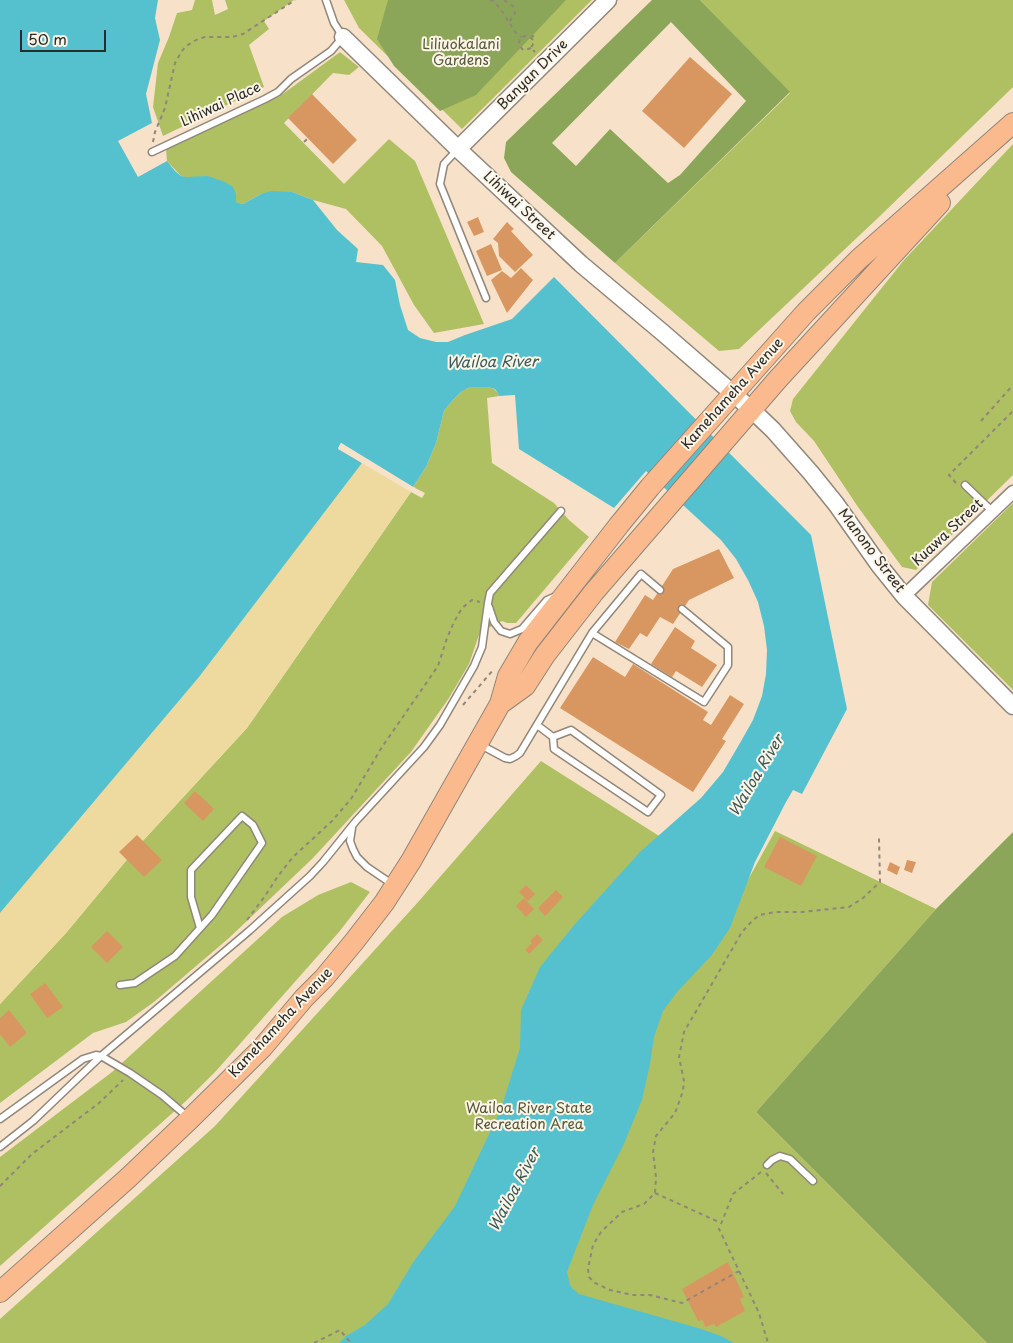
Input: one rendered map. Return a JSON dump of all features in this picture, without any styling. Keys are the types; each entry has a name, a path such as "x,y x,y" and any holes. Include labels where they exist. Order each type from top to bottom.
{"main road":[{"name":"Kamehameha Avenue","path":"0,1292 128,1178 190,1119 262,1048 304,998 324,978 374,917 396,886 500,704 508,676 528,642 619,525 650,487 806,312 859,259 1013,123"},
{"name":"Kamehameha Avenue","path":"500,704 525,686 545,655 594,592 778,378 1013,123"}],"street":[{"name":"Banyan Drive","path":"458,149 608,0"},
{"name":"Lihiwai Street","path":"343,37 458,149 581,264 733,393"},
{"name":"Manono Street","path":"733,393 773,430 811,473 904,596 1013,706"},
{"name":"Kuawa Street","path":"904,596 1013,492"}],"lane":[{"name":"Lihiwai Street","path":"326,0 334,23 343,37"},
{"name":"Lihiwai Place","path":"152,152 265,100 331,51 343,37"},
{"path":"458,149 444,164 440,184 486,298"},
{"path":"964,487 993,512"},
{"path":"0,1147 33,1121 101,1056 249,932 323,862 356,821 424,747 440,726 474,666 482,647 490,593 562,511"},
{"path":"478,744 505,758 510,759 520,753 592,633 641,574 660,590"},
{"path":"488,603 494,622 501,631 510,634 522,629 547,600 569,590"},
{"path":"592,633 704,702 728,665 728,647 682,609"},
{"path":"537,725 553,737 554,749 648,812 662,795 571,730 553,737"},
{"path":"120,985 135,983 175,956 212,915 262,844 253,825 242,816 191,870 191,897 200,928"},
{"path":"356,821 350,837 355,853 363,864 396,886"},
{"path":"0,1119 83,1059 96,1055 130,1073 162,1095 190,1119"},
{"path":"768,1164 780,1156 790,1159 813,1181"}],"path":[{"path":"152,152 155,132 165,108 175,63 182,51 192,42 205,37 232,37 243,34 294,0"},
{"path":"490,0 495,1 516,33 521,37 528,36 534,41 531,48 522,49 519,42 521,37"},
{"path":"504,0 513,6 515,14 510,22"},
{"path":"531,38 535,34"},
{"path":"531,48 546,62"},
{"path":"304,142 310,136"},
{"path":"981,421 1012,387"},
{"path":"964,487 949,475 1013,411"},
{"path":"249,932 244,925 278,876 293,857 332,821 351,799 382,747 438,666 447,638 462,608 472,600 488,603"},
{"path":"458,710 496,666"},
{"path":"739,1271 682,1303 650,1295 633,1295 610,1290 595,1283 589,1277 588,1269 593,1245 601,1232 622,1212 644,1204 655,1193 656,1177 653,1152 656,1136 676,1113 683,1091 684,1081 679,1057 684,1032 742,932 760,915 776,912 802,912 849,907 863,898 880,882 879,838"},
{"path":"0,1186 32,1154 100,1103 130,1073"},
{"path":"768,1343 759,1313 719,1229 733,1194 762,1170 783,1194"},
{"path":"655,1193 721,1224"},
{"path":"314,1343 340,1330 351,1343"}],"green space":[{"path":"195,0 212,0 215,15 228,9 225,0 294,0 264,21 269,29 249,45 264,87 163,136 153,107 158,63 177,13 192,10"},
{"name":"Liliuokalani Gardens","path":"344,0 592,0 462,129 359,28"},
{"name":"Liliuokalani Gardens","path":"388,0 566,0 476,95 440,111 394,66 377,39"},
{"path":"652,0 700,0 790,92 615,263 511,172 504,158 506,142","holes":["671,22 746,101 680,175 668,183 610,129 576,166 552,143"]},
{"path":"700,0 1013,0 1013,87 739,349 719,351 615,263 790,93"},
{"path":"340,52 359,67 349,75 333,73 284,123 344,184 389,139 415,161 484,324 434,333 414,305 382,246 346,209 292,192 261,194 243,204 236,202 236,194 181,176 167,161 166,149 280,96"},
{"path":"1013,144 1013,475 916,570 902,567 858,507 814,441 796,422 790,411 793,399 904,260"},
{"path":"470,387 488,387 494,389 499,396 487,398 492,463 554,503 569,520 589,537 516,623 502,621 480,632 469,664 449,698 411,752 313,858 229,938 154,1002 126,1022 93,1033 0,1103 0,1004 66,933 140,844 247,728 411,492 422,498 425,493 413,487 426,467 436,443 444,411 461,392"},
{"path":"1013,503 1013,690 928,605 932,582"},
{"name":"Wailoa River State Recreation Area","path":"541,761 744,887 775,831 936,909 756,1112 987,1343 0,1343 0,1319 215,1126 419,901"},
{"path":"1013,832 1013,1343 987,1343 756,1112 936,909"},
{"path":"351,882 370,892 339,932 216,1071 186,1101 0,1266 0,1157 112,1072 282,917 318,895"}],"sand":[{"path":"362,463 411,492 247,728 140,844 66,933 0,1004 0,913 199,677"}],"water":[{"name":"Wailoa River","path":"0,0 158,0 155,18 160,40 146,94 152,123 118,141 138,177 167,161 181,176 208,176 225,182 233,187 236,194 236,202 243,204 271,191 292,192 313,200 337,230 358,249 356,262 383,265 395,280 408,330 420,338 436,342 448,342 512,319 554,277 811,535 847,709 802,794 793,790 786,802 755,862 730,928 711,956 677,992 663,1011 654,1037 642,1100 623,1146 593,1205 567,1272 570,1285 579,1294 698,1328 734,1343 339,1343 346,1336 365,1325 388,1304 414,1261 455,1206 501,1109 520,1048 521,1010 540,967 575,924 640,852 701,798 723,772 753,720 762,696 766,674 767,650 758,602 748,580 736,559 721,540 646,471 614,508 519,449 515,395 499,396 495,389 488,387 470,387 461,392 444,411 436,443 426,467 413,487 341,443 338,449 362,463 199,677 0,913"}],"pier":[{"path":"341,443 416,488 412,489 341,448 363,462 364,465 338,448"}],"building":[{"path":"690,57 732,94 684,148 642,111"},
{"path":"312,94 357,140 333,164 288,118"},
{"path":"478,217 484,232 474,236 467,222"},
{"path":"507,222 514,229 511,231 533,255 515,272 499,256 498,243 493,239"},
{"path":"491,244 502,270 487,276 476,251"},
{"path":"521,268 533,280 507,313 491,280 502,271 511,278"},
{"path":"719,549 734,578 689,600 673,624 660,617 647,637 640,633 629,649 615,642 645,595 653,600 673,569"},
{"path":"675,627 695,641 691,648 717,665 702,687 676,671 672,677 651,664"},
{"path":"593,657 625,677 633,664 708,712 703,720 711,725 730,695 744,704 722,739 726,741 693,792 560,708"},
{"path":"195,791 214,809 203,821 184,803"},
{"path":"137,835 162,860 144,877 119,852"},
{"path":"780,837 817,856 801,886 764,867"},
{"path":"907,860 916,862 912,873 904,870"},
{"path":"890,862 900,867 897,875 887,870"},
{"path":"526,885 535,894 528,901 519,892"},
{"path":"556,890 563,897 545,916 538,908"},
{"path":"524,898 534,909 526,917 516,906"},
{"path":"107,931 123,947 107,963 91,947"},
{"path":"537,934 543,940 529,954 525,950"},
{"path":"45,983 63,1007 47,1018 30,994"},
{"path":"9,1010 27,1033 10,1047 0,1034 0,1018"},
{"path":"728,1262 744,1297 740,1299 745,1311 716,1327 714,1324 705,1327 703,1320 698,1321 682,1289"}]}
